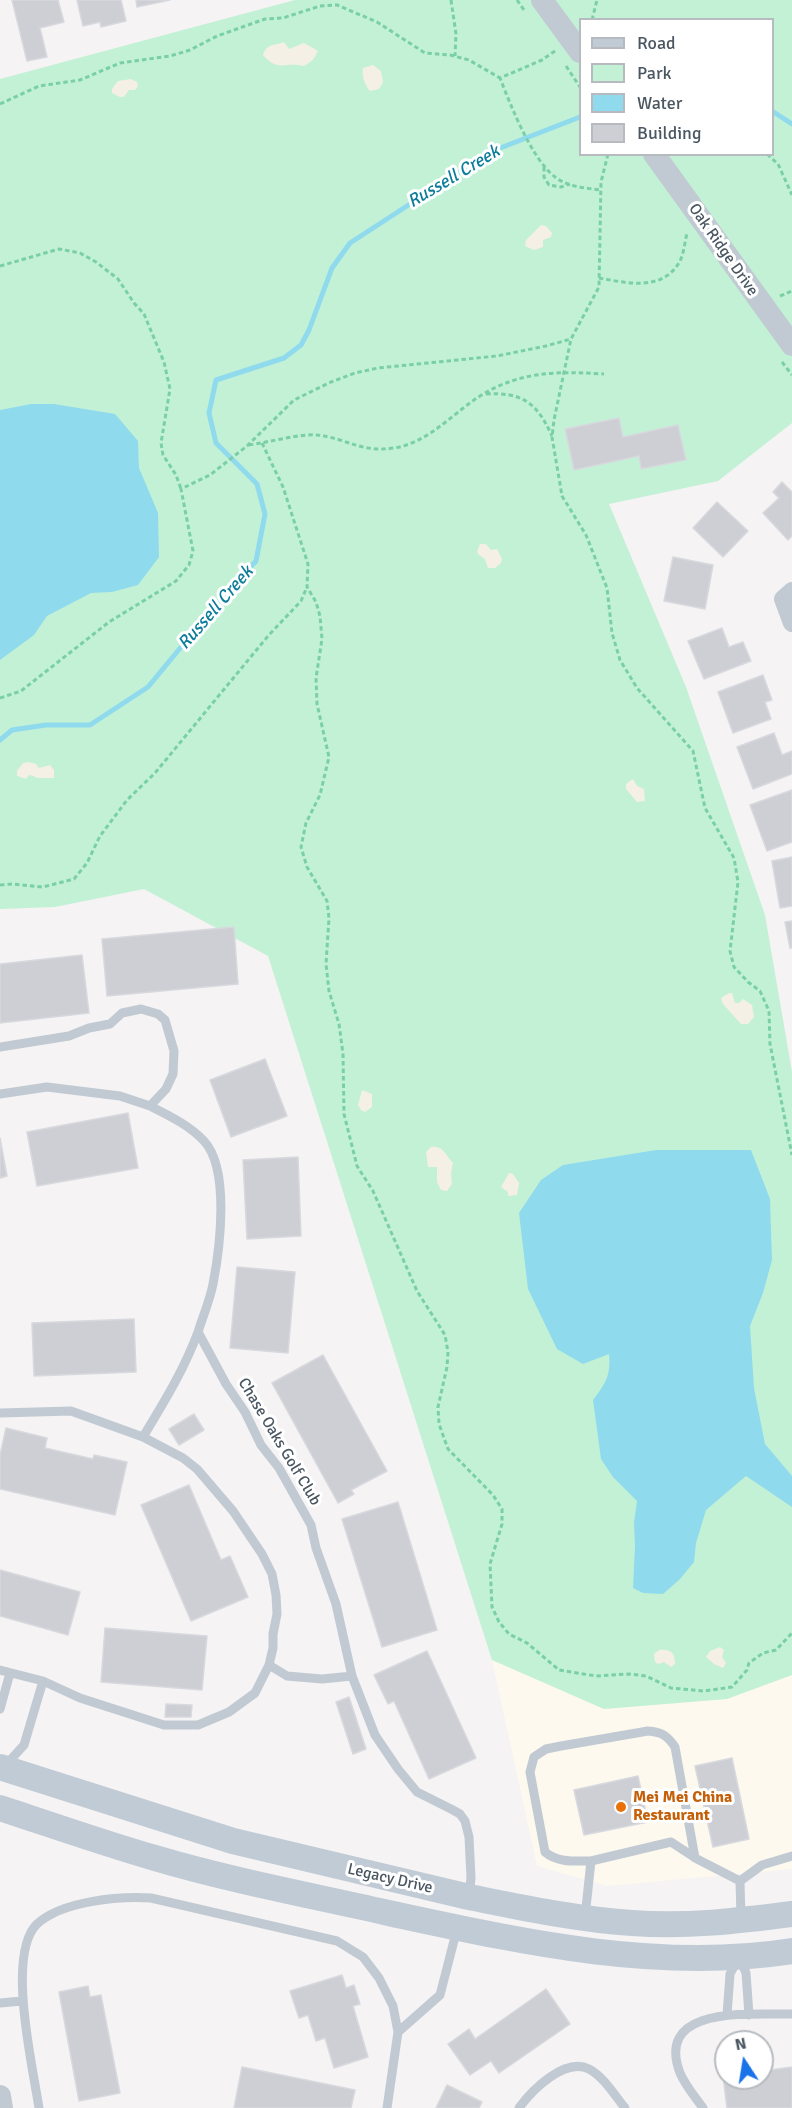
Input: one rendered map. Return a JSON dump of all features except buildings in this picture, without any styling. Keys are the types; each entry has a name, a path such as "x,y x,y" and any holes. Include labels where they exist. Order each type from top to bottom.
{"main road":[{"name":"Legacy Drive","path":"1,1769 233,1841 469,1897 632,1923 712,1924 792,1914"},
{"name":"Legacy Drive","path":"0,1808 156,1858 258,1884 540,1944 614,1954 668,1958 740,1957 792,1952"},
{"path":"457,1928 469,1897"},
{"path":"740,1957 741,1921"}],"street":[{"path":"542,0 571,50"},
{"name":"Oak Ridge Drive","path":"655,156 792,345"},
{"path":"787,595 792,623"},
{"path":"0,2096 2,2108"}],"lane":[{"path":"0,1047 69,1036 89,1028 110,1024 122,1013 131,1011 141,1009 158,1014 165,1020 174,1051 174,1074 166,1089 150,1106"},
{"path":"0,1094 47,1087 120,1096 150,1106 175,1118 204,1141 214,1161 220,1188 221,1220 213,1285 189,1356 176,1383 143,1437"},
{"name":"Chase Oaks Golf Club","path":"198,1332 226,1384 246,1413 261,1445 279,1468 311,1525 318,1556 336,1604 352,1676 375,1735 417,1792 460,1814 465,1821 469,1837 471,1872 469,1897"},
{"path":"0,1413 71,1411 143,1437 183,1458 197,1469 233,1511 262,1554 272,1574 277,1605 269,1665 255,1693 229,1712 198,1725 164,1725 80,1698 43,1681 0,1670"},
{"path":"269,1665 287,1676 322,1679 352,1676"},
{"path":"0,1709 10,1673"},
{"path":"1,1769 24,1745 43,1681"},
{"path":"695,1858 675,1747 668,1737 660,1732 648,1731 546,1749 534,1757 530,1772 545,1852 551,1857 570,1862 591,1861 671,1842 695,1858 740,1881"},
{"path":"740,1881 762,1865 792,1856"},
{"path":"585,1917 591,1861"},
{"path":"740,1881 741,1921"},
{"path":"39,2108 22,2001 24,1956 28,1938 36,1925 53,1913 82,1905 130,1897 152,1898 337,1941 363,1957 379,1978 393,2006 398,2032 387,2108"},
{"path":"398,2032 440,1995 457,1928"},
{"path":"740,1957 746,1973 749,2015"},
{"path":"727,2015 730,1974 740,1957"},
{"path":"0,2003 22,2001"},
{"path":"702,2108 681,2076 676,2061 676,2048 680,2037 690,2026 704,2019 727,2015 792,2014"},
{"path":"519,2108 528,2096 550,2078 565,2068 574,2066 588,2068 597,2075 625,2108"}],"path":[{"path":"451,0 456,34 455,56"},
{"path":"592,18 597,0"},
{"path":"0,104 39,86 80,80 120,63 170,56 190,50 217,36 265,19 283,18 321,6 337,5 377,22 425,53 469,60 500,78 525,134 545,166 557,178 576,187 601,190"},
{"path":"500,78 571,50"},
{"path":"552,436 571,339 599,287 601,190 608,156"},
{"path":"769,156 778,164 790,184 792,195"},
{"path":"545,166 544,177 549,185 561,187 570,184"},
{"path":"599,278 638,285 655,281 669,273 681,260 687,233"},
{"path":"0,266 59,249 80,253 118,279 144,314 164,362 170,389 161,443 163,455 176,475 181,489 193,551 189,565 176,581 109,622 21,691 0,698"},
{"path":"780,296 792,291"},
{"path":"181,489 210,475 247,446 294,400 355,373 378,368 498,356 571,339"},
{"path":"787,369 792,375"},
{"path":"247,446 315,434 355,446 372,449 394,448 428,435 499,385 514,380 563,372 604,374"},
{"path":"484,394 506,393 527,401 543,416 552,436 562,496 586,535 607,588 612,633 620,660 637,688 693,751 705,808 734,858 738,882 730,951 734,967 760,991 769,1011 770,1044 792,1155"},
{"path":"0,885 43,887 74,879 87,863 100,836 127,800 155,772 268,636 301,601 307,587 308,564 283,487 262,443"},
{"path":"307,587 316,602 320,616 322,639 316,678 317,704 329,757 320,795 306,824 301,847 307,867 327,902 329,918 326,964 329,992 339,1024 343,1054 344,1114 357,1166 373,1191 417,1291 445,1335 448,1352 438,1407 439,1424 448,1449 493,1495 502,1509 502,1524 490,1564 492,1606 499,1622 509,1634 527,1643 543,1659 559,1670 596,1676 629,1674 646,1676 671,1688 704,1691 732,1687 747,1670 749,1664 762,1653 776,1650 792,1633"}],"shaded area":[{"path":"492,1660 604,1709 727,1699 792,1675 792,1869 607,1886 537,1866"}],"green space":[{"path":"295,0 792,0 792,423 718,481 609,504 686,687 765,915 792,1072 792,1675 727,1699 604,1709 492,1660 268,956 144,889 55,907 0,909 0,79"}],"sand":[{"path":"284,42 289,49 304,43 318,51 313,60 304,66 273,64 263,55 269,47"},
{"path":"373,65 381,71 383,82 379,89 370,91 364,80 363,68"},
{"path":"131,79 137,82 138,86 135,90 129,90 124,97 112,93 118,81"},
{"path":"541,225 546,226 552,233 551,237 543,240 543,247 534,250 525,246 526,240"},
{"path":"480,544 486,544 491,550 497,549 502,559 501,563 495,568 488,568 485,559 477,552"},
{"path":"23,763 36,764 39,768 50,765 54,770 54,778 37,778 29,775 26,779 17,776 17,771"},
{"path":"633,779 637,786 644,789 645,801 637,802 626,789 626,784"},
{"path":"732,993 735,1003 743,999 752,1005 754,1017 748,1024 741,1024 723,1004 721,998"},
{"path":"362,1090 372,1094 372,1107 365,1112 358,1105"},
{"path":"431,1147 442,1149 453,1163 452,1184 447,1191 441,1190 437,1182 437,1167 428,1167 426,1152"},
{"path":"509,1173 513,1174 519,1183 517,1195 508,1196 508,1192 501,1187"},
{"path":"720,1647 724,1650 722,1657 726,1663 723,1668 706,1657 710,1651"},
{"path":"659,1650 671,1652 675,1664 671,1667 664,1662 658,1664 655,1662 654,1654"}],"water":[{"path":"31,404 54,404 115,414 138,441 139,468 158,513 159,557 138,585 112,592 91,593 47,616 34,635 0,660 0,410"},
{"path":"656,1150 751,1150 770,1199 772,1260 763,1293 750,1326 754,1388 765,1444 792,1476 792,1507 746,1476 706,1510 696,1543 694,1562 663,1594 643,1593 633,1588 634,1523 637,1501 613,1477 601,1459 593,1400 607,1379 609,1354 583,1364 557,1349 528,1289 519,1213 541,1180 563,1165"}],"waterway":[{"name":"Russell Creek","path":"774,112 792,124"},
{"name":"Russell Creek","path":"0,740 12,730 46,725 90,725 148,687 215,606 256,561 265,514 257,484 216,443 209,413 216,380 284,358 301,345 309,330 332,268 350,243 490,152 579,117"}],"place":[{"name":"Mei Mei China Restaurant","path":"621,1807"}]}
